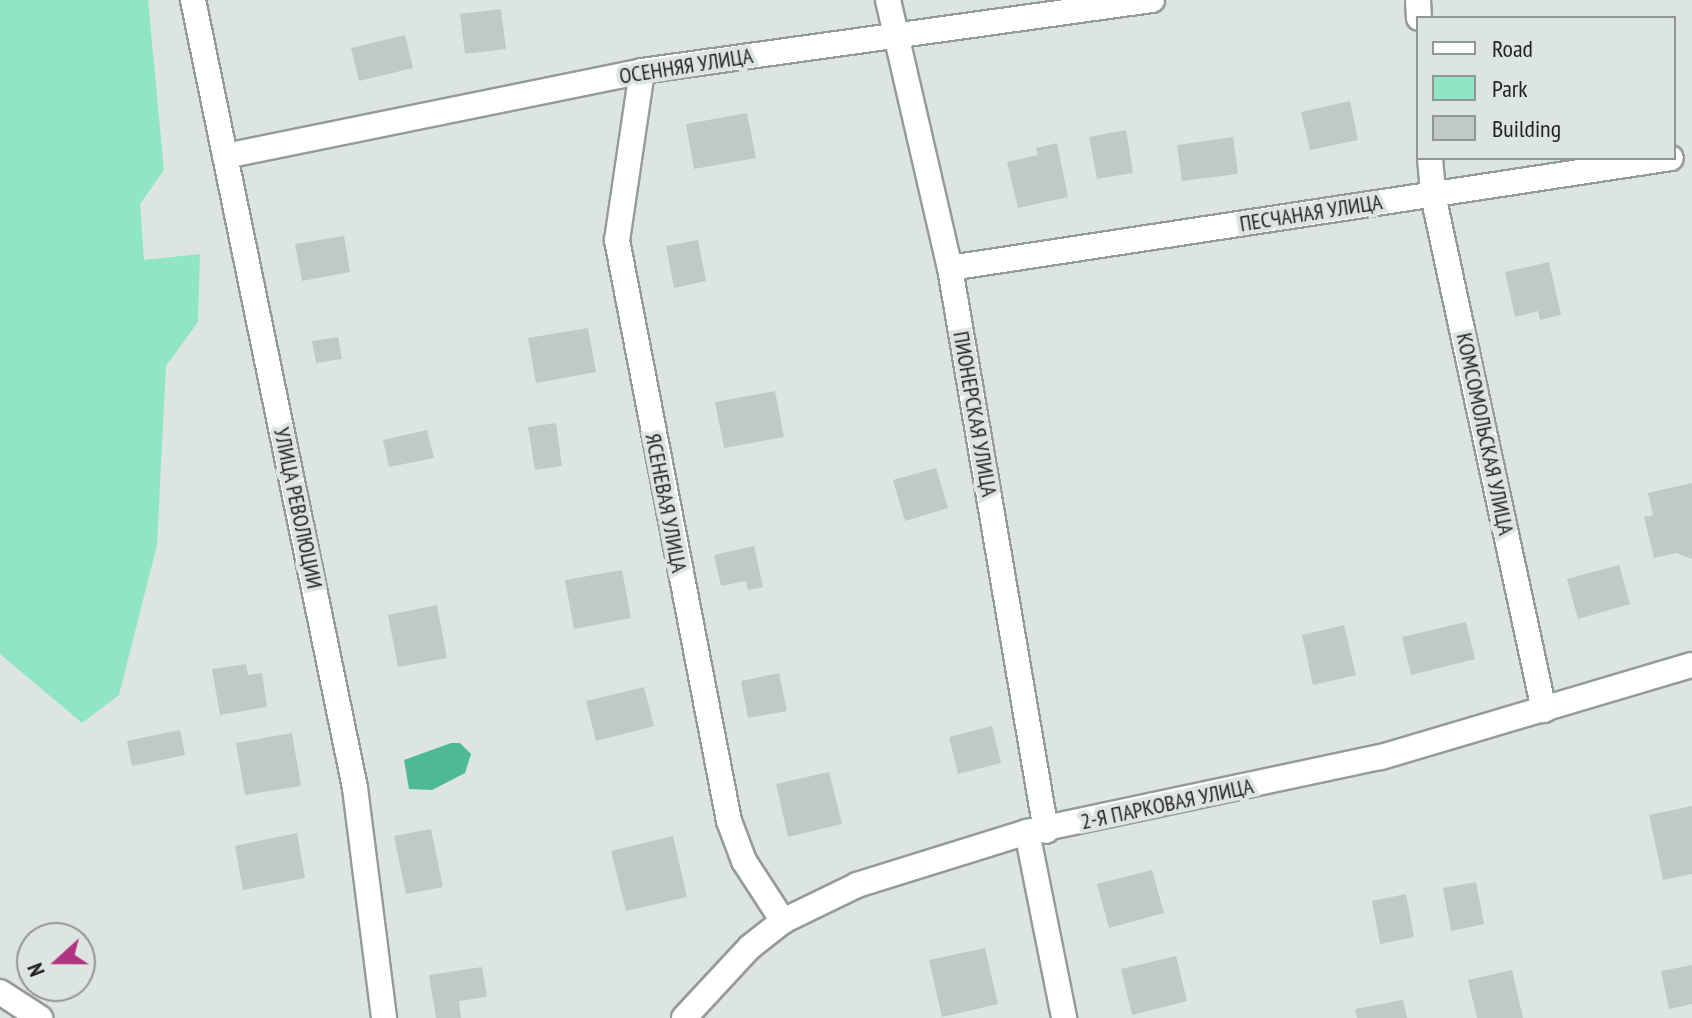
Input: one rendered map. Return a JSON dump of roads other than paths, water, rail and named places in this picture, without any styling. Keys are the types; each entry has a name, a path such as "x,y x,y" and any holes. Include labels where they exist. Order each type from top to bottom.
{"street":[{"name":"УЛИЦА РЕВОЛЮЦИИ","path":"193,0 355,788 384,1018"},
{"name":"ПИОНЕРСКАЯ УЛИЦА","path":"888,0 950,268 1064,1018"},
{"name":"ОСЕННЯЯ УЛИЦА","path":"225,156 642,71 1152,0"},
{"name":"ЯСЕНЕВАЯ УЛИЦА","path":"642,71 617,240 729,821 744,861 783,921"},
{"name":"КОМСОМОЛЬСКАЯ УЛИЦА","path":"1430,160 1433,195 1544,710"},
{"name":"ПЕСЧАНАЯ УЛИЦА","path":"950,268 1659,160"},
{"name":"2-Я ПАРКОВАЯ УЛИЦА","path":"684,1018 718,976 783,921 857,885 1036,832 1381,757 1692,665"},
{"path":"0,992 40,1018"}]}
